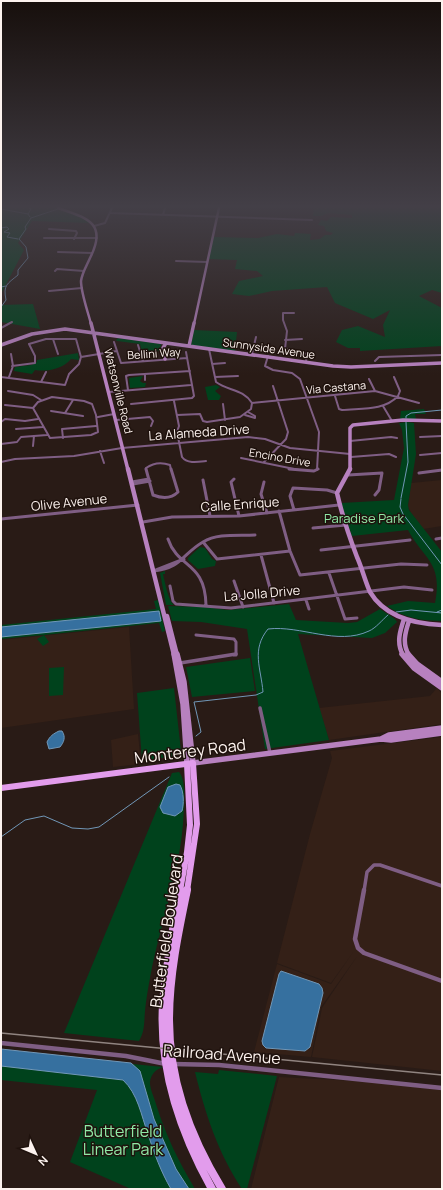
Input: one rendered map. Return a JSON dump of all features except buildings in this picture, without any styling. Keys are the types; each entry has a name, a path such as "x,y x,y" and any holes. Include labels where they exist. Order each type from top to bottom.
{"main road":[{"name":"Watsonville Road","path":"87,264 81,279 82,288 100,354 122,448 143,522 162,602 180,663 187,698 190,764"},
{"path":"188,346 207,264"},
{"name":"Sunnyside Avenue","path":"1,345 28,334 50,329 65,329 352,367 442,363"},
{"path":"165,359 163,348 166,343"},
{"path":"442,421 392,421 353,425 350,428 351,466 348,475 337,493 339,505 370,591 384,608 404,619 421,624 442,625"},
{"name":"Watsonville Road","path":"167,619 182,691 190,764"},
{"path":"404,619 398,635 401,653 412,666 442,688"},
{"path":"410,621 403,640 406,652 414,662 442,682"},
{"name":"Monterey Road","path":"382,739 389,735 442,728"},
{"name":"Monterey Road","path":"1,788 382,739 391,740 442,733"},
{"name":"Butterfield Boulevard","path":"190,764 197,804 197,822 194,848 171,979 166,1030 174,1100 186,1138 212,1189"},
{"name":"Butterfield Boulevard","path":"172,1079 192,1134 222,1189"}],"street":[{"path":"55,271 57,269 84,270"},
{"path":"49,291 82,288"},
{"path":"294,314 283,313 282,316 283,323 287,331 285,349 307,354 306,362"},
{"path":"1,328 12,322"},
{"path":"252,354 256,337"},
{"path":"53,339 58,354"},
{"path":"12,366 34,363 36,356 29,344 53,339 76,339 81,357 80,364 71,370 65,385"},
{"path":"285,340 302,339"},
{"name":"Bellini Way","path":"114,342 121,363 188,358"},
{"path":"138,345 143,361"},
{"path":"177,415 198,413 201,415 204,422 233,419 245,415 251,409 252,403 250,398 244,392 219,385 215,377 209,349"},
{"path":"81,357 117,352"},
{"path":"131,404 174,401 192,398 194,396 186,352"},
{"path":"9,377 12,374 13,359 11,354"},
{"path":"375,361 379,357 442,355"},
{"name":"Encino Drive","path":"241,458 290,469 314,471 318,468 319,432 300,378 296,375 265,366 268,356"},
{"path":"212,364 225,363"},
{"path":"128,390 126,376 190,371"},
{"path":"41,382 46,372"},
{"path":"144,380 145,374"},
{"path":"1,376 69,385"},
{"path":"215,377 238,376"},
{"path":"334,396 340,410 383,406 395,402 400,391 394,377"},
{"path":"369,378 375,391"},
{"path":"109,392 191,385"},
{"path":"264,462 286,439 288,432 273,386"},
{"name":"Via Castana","path":"252,403 375,391 419,402"},
{"path":"8,392 34,395 41,400"},
{"path":"52,397 87,402 92,404 98,416 96,426 98,432 95,434 52,439 47,435 33,408 36,403 41,400 52,397"},
{"path":"65,413 73,400"},
{"path":"174,401 182,457 184,460 190,462 206,461"},
{"path":"222,404 225,420"},
{"path":"5,405 33,408"},
{"path":"383,406 392,421"},
{"path":"51,411 83,416"},
{"path":"245,415 255,418 255,416 248,412"},
{"path":"98,416 114,414"},
{"path":"116,420 150,417 153,421 151,426"},
{"path":"1,422 5,419 25,421 38,419"},
{"path":"62,438 62,429 64,428 96,426"},
{"path":"16,429 43,427"},
{"path":"1,444 17,442 21,437 47,435"},
{"path":"33,446 34,436"},
{"path":"420,437 442,436"},
{"name":"La Alameda Drive","path":"1,462 15,459 49,458 179,442 248,437 265,439 290,448 351,456 389,454 396,457"},
{"path":"350,441 391,437 397,438"},
{"path":"100,451 104,463"},
{"path":"420,455 442,453"},
{"path":"164,463 169,464 178,494 174,496 156,497 153,495 149,480 146,468 148,466 164,463"},
{"path":"419,473 442,470"},
{"path":"348,475 382,473 379,490 375,495"},
{"path":"234,479 232,482 240,516"},
{"path":"132,483 149,480"},
{"path":"203,480 210,516"},
{"path":"264,482 261,494 267,513"},
{"path":"294,510 290,497 290,491 293,488 327,490 337,493"},
{"name":"Olive Avenue","path":"1,519 138,505"},
{"name":"Calle Enrique","path":"143,522 172,517 240,516 339,505"},
{"path":"279,511 290,551 300,575 401,564 427,565"},
{"path":"313,528 346,525"},
{"path":"154,571 173,567 182,562 203,542 217,538 255,535"},
{"path":"436,539 442,538"},
{"path":"168,539 175,554 184,559 198,574 206,591 206,605"},
{"path":"321,550 410,540"},
{"path":"203,542 218,558 290,551"},
{"path":"261,555 274,603"},
{"path":"329,573 345,620 357,618"},
{"path":"234,581 242,607"},
{"name":"La Jolla Drive","path":"170,586 173,601 176,604 231,608 404,587 432,590"},
{"path":"306,600 309,608"},
{"path":"180,663 236,655 236,642 234,639 220,636 199,637 196,635"},
{"path":"260,708 270,753"},
{"path":"442,886 380,865 374,865 367,872 354,939 358,948 364,953 442,980"},
{"name":"Railroad Avenue","path":"1,1043 126,1056 161,1063 219,1065 442,1088"}],"shaded area":[{"path":"442,480 442,526 423,529 411,513 408,506 411,483"},
{"path":"129,627 134,709 1,728 1,640"},
{"path":"437,688 442,694 442,724 329,740 319,708 430,696"},
{"path":"138,734 141,764 113,767 111,740"},
{"path":"442,737 442,1071 312,1057 322,1008 358,955 321,1007 311,1057 254,1052 277,964 331,984 354,951 331,983 277,963 310,834 332,758 330,751"},
{"path":"279,1077 374,1082 442,1090 442,1189 251,1189"}],"green space":[{"path":"1,264 17,264 1,294"},
{"path":"236,264 442,264 442,293 432,290 419,296 442,308 442,346 360,351 360,348 348,348 336,342 342,330 358,326 385,337 383,325 390,310 373,319 335,303 327,287 272,291 249,296 232,294 239,281 263,276 257,271 235,269"},
{"path":"33,304 40,329 1,322 1,305"},
{"path":"194,330 237,332 235,351 191,345"},
{"path":"118,338 161,344 160,351 142,353 140,344 117,341 116,340"},
{"path":"78,353 79,360 71,359 64,365 54,369 45,371 35,370 32,374 14,371 15,367 31,365 37,362 37,360"},
{"path":"143,376 140,381 146,383 145,387 130,388 129,378"},
{"path":"216,385 220,387 215,391 221,396 219,400 208,400 205,387"},
{"path":"424,409 426,414 415,414 416,419 400,419 401,411"},
{"name":"Paradise Park","path":"399,423 414,423 416,454 408,505 409,510 442,552 442,621 413,618 387,606 408,601 435,603 437,589 434,570 408,530 352,536 341,503 394,500 404,448 402,430"},
{"path":"200,547 205,548 212,559 216,561 215,566 198,569 188,560 188,558"},
{"path":"165,571 165,574 163,574 167,591 174,605 166,605 160,573"},
{"path":"158,600 165,631 162,632 159,623 1,639 1,625 156,609 154,601"},
{"path":"289,604 296,620 348,623 357,622 380,609 397,622 385,633 372,638 298,634 329,740 265,749 247,629 201,622 172,621 168,606 204,607 228,610"},
{"path":"44,635 49,642 43,646 37,639"},
{"path":"250,658 255,691 192,697 186,667"},
{"path":"64,667 63,695 49,696 49,668"},
{"path":"174,688 181,751 176,756 142,761 137,693"},
{"path":"179,772 182,778 184,790 183,824 180,847 150,978 144,1026 141,1037 139,1041 64,1033 172,773"},
{"name":"Butterfield Linear Park","path":"1,1051 163,1067 158,1069 152,1075 150,1080 151,1088 168,1137 195,1189 131,1189 70,1162 97,1090 1,1080"},
{"path":"219,1070 277,1076 247,1189 242,1189 219,1147 203,1103 195,1072 218,1074"}],"water":[{"path":"159,611 161,621 1,637 1,627"},
{"path":"62,731 64,735 63,743 60,747 49,749 47,742 48,740 52,735"},
{"path":"176,784 180,785 183,794 183,802 182,811 175,816 163,813 160,807 168,787"},
{"path":"281,971 319,984 322,988 323,993 310,1047 305,1051 266,1048 263,1045 262,1041"},
{"path":"1,1049 131,1063 140,1071 154,1119 176,1169 189,1189 171,1189 155,1155 136,1098 123,1080 1,1066"}],"waterway":[{"path":"1,307 6,300 5,291 7,285 18,275 18,270 23,264"},
{"path":"1,287 6,286"},
{"path":"406,418 406,416 411,413 442,410"},
{"path":"401,498 408,462 406,422"},
{"path":"401,499 400,507 403,514 442,565"},
{"path":"396,612 411,610 442,613"},
{"path":"437,612 442,610"},
{"path":"196,736 201,732 194,702 256,695 263,692 258,652 263,637 268,629 293,630 332,636 357,635 372,630 388,615"},
{"path":"178,759 183,749"},
{"path":"1,837 25,820 44,816 72,828 88,829 99,827 169,777"}],"railway":[{"path":"1,1033 442,1075"}]}
